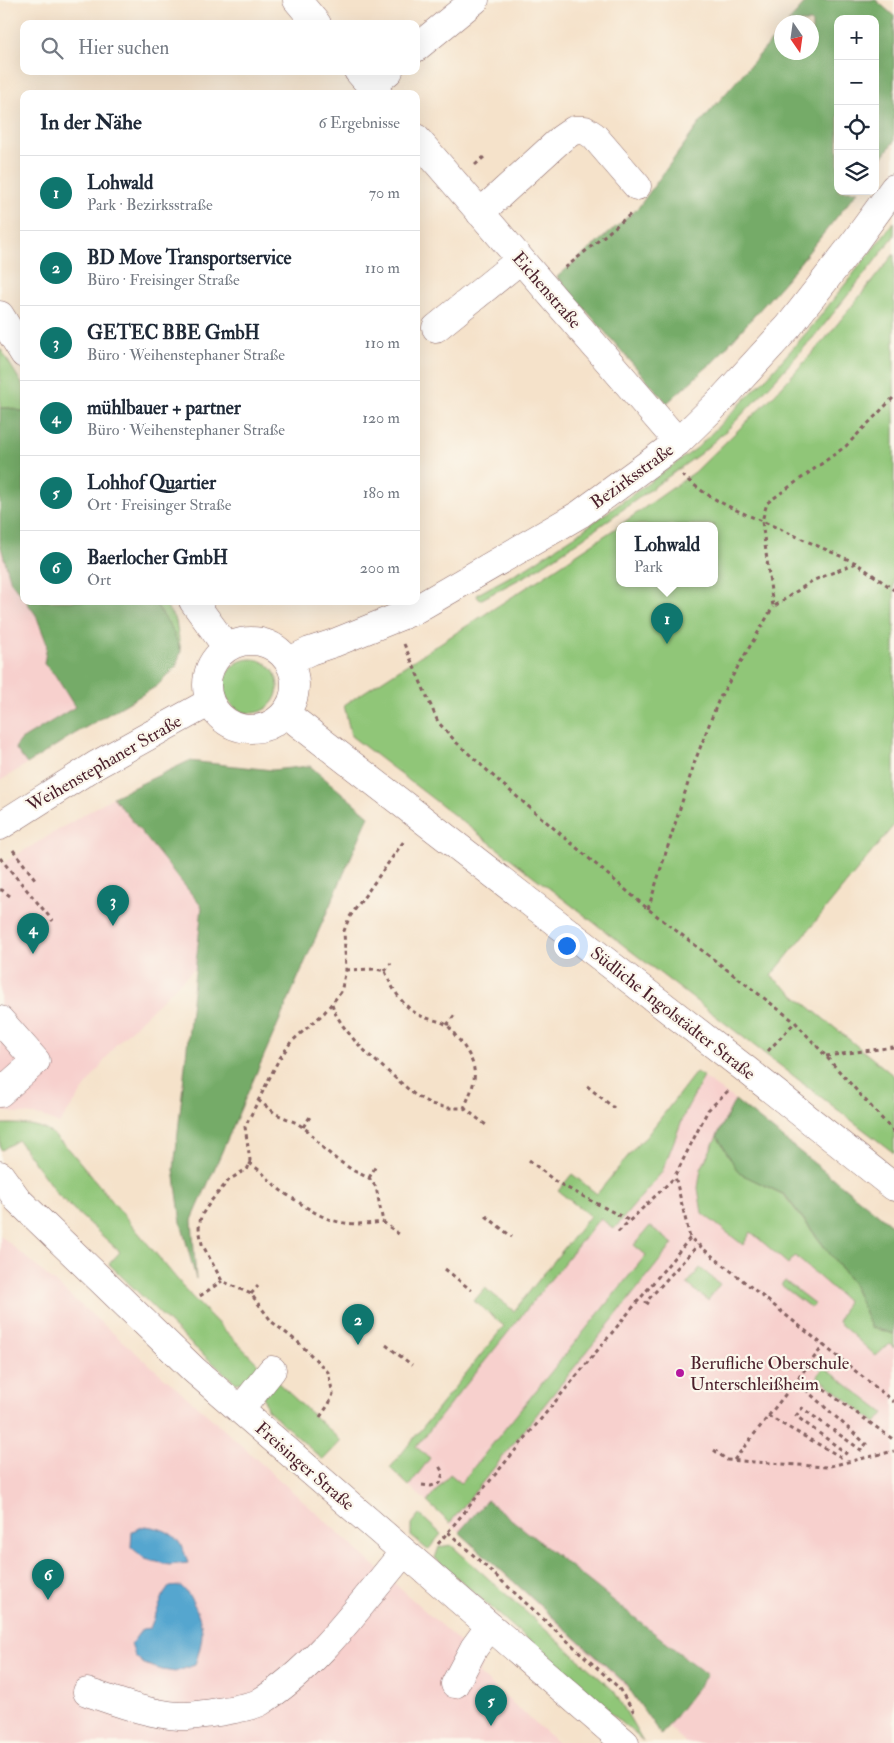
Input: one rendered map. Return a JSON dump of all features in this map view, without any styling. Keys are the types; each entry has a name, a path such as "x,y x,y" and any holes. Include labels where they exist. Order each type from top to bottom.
{"street":[{"path":"297,0 314,20"},
{"path":"420,45 475,0"},
{"path":"480,213 561,139 574,130 585,130 594,136 635,199"},
{"name":"Eichenstraße","path":"420,143 678,442"},
{"name":"Bezirksstraße","path":"288,661 413,612 580,514 678,442 723,398 789,326 894,188"},
{"path":"436,328 520,260"},
{"path":"0,315 20,348"},
{"path":"196,605 227,648"},
{"path":"254,640 267,644 279,651 288,661 294,674 295,688 292,701 285,713 274,723 259,729 244,729 230,724 218,715 210,702 206,690 206,678 210,666 217,656 227,648 240,642 254,640"},
{"name":"Weihenstephaner Straße","path":"0,826 96,765 210,702"},
{"name":"Südliche Ingolstädter Straße","path":"285,713 748,1071 894,1187"},
{"path":"0,1020 36,1061 0,1092"},
{"name":"Freisinger Straße","path":"0,1175 25,1207 194,1370 625,1743"},
{"path":"240,1410 272,1370"},
{"path":"87,1692 146,1712 180,1716 218,1712 259,1703 303,1670 412,1559"},
{"path":"454,1684 474,1648 490,1626"}],"path":[{"path":"544,286 635,199"},
{"path":"773,607 762,521 767,503 846,446 894,397"},
{"path":"682,475 698,489 727,507 856,563 894,590"},
{"path":"648,910 695,761 719,699 773,607 812,581 856,563"},
{"path":"402,641 438,722 457,743 648,910 795,1022 894,1132"},
{"path":"320,1417 333,1394 328,1372 299,1343 272,1322 251,1294 222,1281 202,1244 198,1228 201,1216 211,1201 229,1180 248,1168 250,1160 245,1127 291,1042 324,1013 341,992 346,970 344,931 348,918 421,818"},
{"path":"12,850 35,879"},
{"path":"0,858 53,921"},
{"path":"0,890 10,896"},
{"path":"385,971 391,963"},
{"path":"346,970 375,969 385,971"},
{"path":"385,971 390,986 405,1004 418,1015 447,1026 469,1054 475,1071 473,1088 464,1108"},
{"path":"332,1003 335,1013 355,1041 415,1095 432,1104 448,1108 464,1108 486,1125"},
{"path":"447,1026 456,1013"},
{"path":"618,1232 628,1220 676,1176 708,1110 795,1022"},
{"path":"826,1056 894,1047"},
{"path":"587,1086 614,1108"},
{"path":"258,1100 276,1114 303,1127 336,1159 369,1178 376,1187 383,1222 400,1235"},
{"path":"303,1127 312,1114"},
{"path":"529,1160 556,1182 628,1220"},
{"path":"249,1163 261,1170 279,1189 328,1220 343,1224 362,1225 383,1222"},
{"path":"369,1178 377,1164"},
{"path":"676,1176 690,1238 894,1402"},
{"path":"486,1216 512,1238"},
{"path":"412,1559 448,1532 690,1238"},
{"path":"649,1304 646,1302 698,1245"},
{"path":"444,1269 471,1290"},
{"path":"200,1296 222,1281"},
{"path":"251,1294 258,1286"},
{"path":"386,1345 412,1365"},
{"path":"734,1460 824,1345"},
{"path":"768,1416 841,1457 846,1453 796,1416 802,1408 861,1450 866,1444 807,1391 815,1383 894,1440"},
{"path":"714,1450 727,1460 826,1467 894,1451"},
{"path":"422,1485 431,1486 440,1483 443,1473 438,1464"},
{"path":"448,1532 618,1687 639,1718"}],"shaded area":[{"path":"0,365 20,398 20,605 155,605 181,651 176,667 157,686 71,736 0,781"},
{"path":"113,797 202,907 196,967 117,1043 59,1124 41,1116 0,1111 0,865"},
{"name":"Berufliche Oberschule Unterschleißheim","path":"696,1072 735,1100 894,1227 894,1743 686,1743 390,1468 590,1216 597,1195 637,1145 646,1137"},
{"path":"0,1235 211,1418 484,1664 478,1673 558,1743 0,1743"}],"green space":[{"path":"808,0 876,0 894,16 894,141 879,162 879,15 834,15 834,195 855,195 785,281 714,361 667,403 557,277 638,208 699,124 774,38 774,60 819,60 819,15 794,15"},
{"path":"894,222 894,236 820,330 730,427 701,453 582,539 531,573 480,600 476,595 527,567 579,533 697,448 769,375 814,324"},
{"path":"894,254 894,825 771,976 894,1076 894,1153 351,736 344,705 616,528 616,587 718,587 718,522 624,522 695,472 776,393 826,338"},
{"path":"0,348 20,380 20,411 0,408"},
{"path":"0,408 10,408 20,411 20,594 11,582 0,544"},
{"path":"29,605 156,605 171,627 181,651 176,667 157,686 27,764 15,748 21,740 75,707 55,675 44,664 47,644 36,615"},
{"path":"156,605 166,605 176,621 181,651 171,627"},
{"path":"251,659 261,661 270,667 276,676 278,686 276,696 270,705 261,711 251,713 241,711 232,705 226,696 224,686 226,676 232,667 241,661"},
{"path":"189,761 272,770 310,766 369,816 192,1220 196,1279 181,1223 174,1169 202,907 113,797"},
{"path":"696,1072 704,1077 686,1110 662,1172 614,1229 600,1218 416,1447 430,1458 409,1486 390,1468 504,1326 474,1301 485,1288 514,1311 590,1216 558,1191 572,1174 597,1194 637,1145 646,1137"},
{"path":"735,1100 894,1227 894,1334 871,1327 853,1284 785,1195 739,1173 717,1136"},
{"path":"0,1124 39,1127 51,1133 69,1149 191,1296 260,1366 247,1382 236,1383 190,1343 109,1264 120,1252 58,1195 18,1140 2,1150 0,1148"},
{"path":"717,1136 739,1173 784,1195 853,1284 871,1327 894,1334 894,1348 889,1344 876,1356 838,1322 847,1301 795,1256 788,1264 751,1232 743,1245 702,1213 698,1188 701,1169"},
{"path":"650,1226 673,1244 450,1523 427,1502 450,1474 461,1483 646,1255 634,1245"},
{"path":"700,1268 720,1284 708,1300 687,1284"},
{"path":"785,1281 815,1304 811,1308 781,1285"},
{"path":"824,1367 884,1413 876,1423 817,1376"},
{"path":"275,1380 341,1441 323,1460 267,1409 263,1396"},
{"path":"487,1500 707,1675 661,1735 625,1683 459,1532"},
{"path":"419,1514 441,1534 428,1550 411,1536 411,1524"},
{"path":"451,1545 614,1691 643,1741 435,1558 439,1547"}],"water":[{"path":"145,1526 154,1527 174,1536 182,1547 188,1563 169,1565 145,1559 131,1547 132,1531"},
{"path":"181,1586 192,1601 202,1627 200,1649 195,1665 175,1672 144,1664 135,1656 131,1644 142,1629 150,1628 164,1594 169,1587"}],"place":[{"name":"Lohwald","path":"667,644"},
{"name":"GETEC BBE GmbH","path":"113,926"},
{"name":"mühlbauer + partner","path":"33,954"},
{"name":"BD Move Transportservice","path":"358,1345"},
{"name":"Berufliche Oberschule Unterschleißheim","path":"680,1373"},
{"name":"Baerlocher GmbH","path":"48,1600"},
{"name":"Lohhof Quartier","path":"491,1726"}]}
